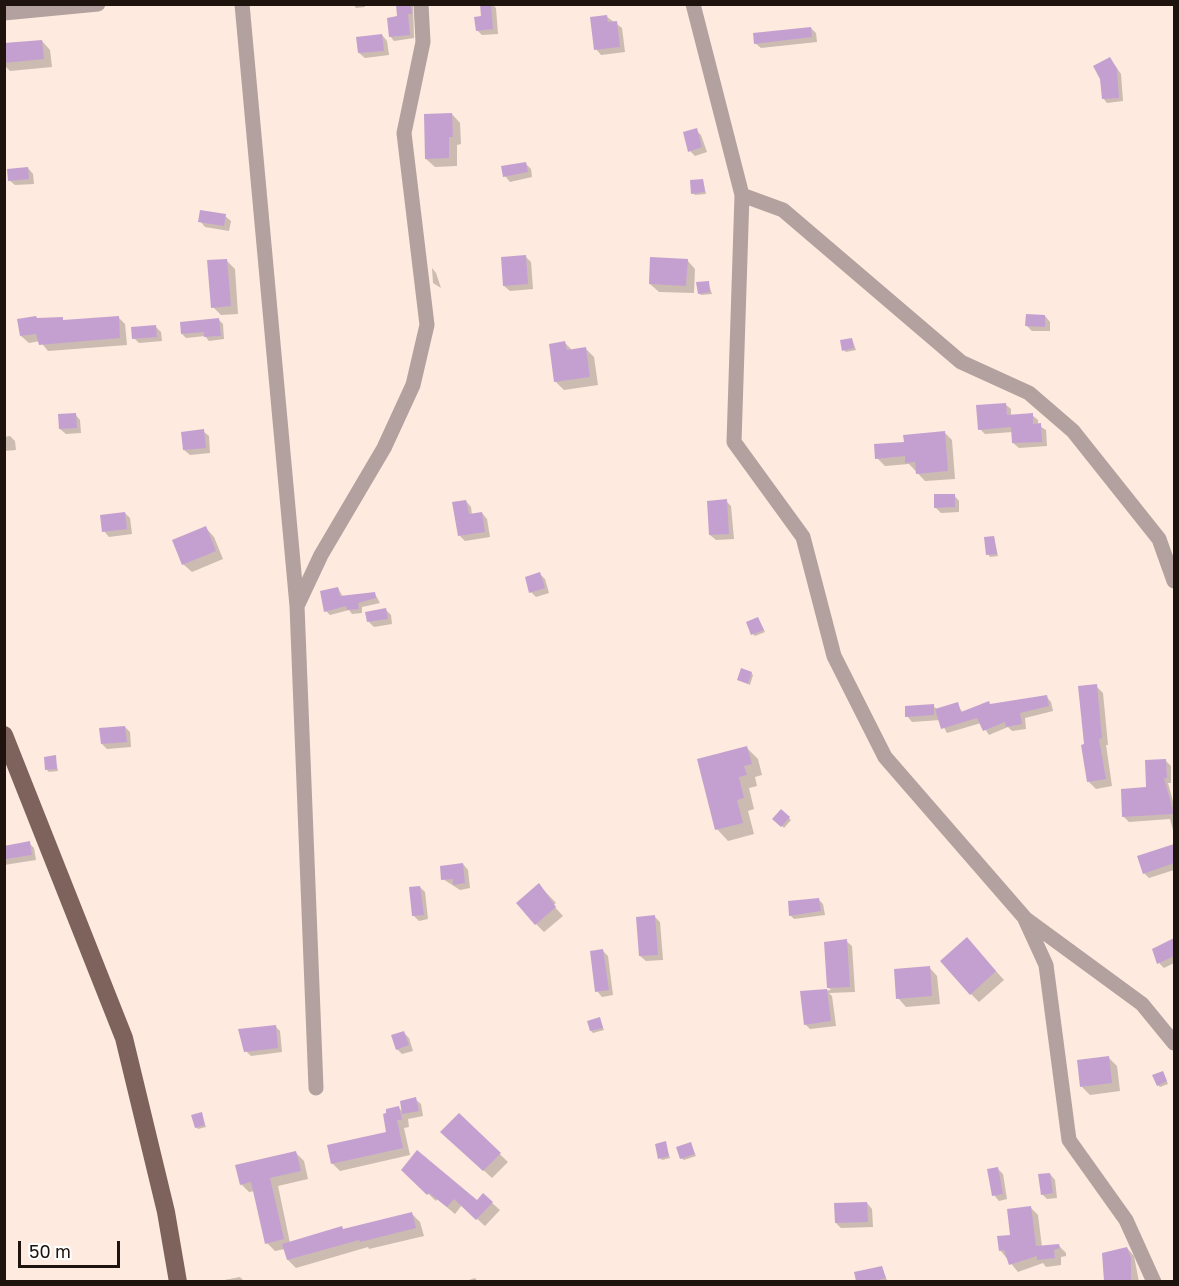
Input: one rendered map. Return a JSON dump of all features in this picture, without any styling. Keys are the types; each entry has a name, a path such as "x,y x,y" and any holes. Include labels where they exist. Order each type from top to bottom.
{"main road":[{"path":"4,735 124,1038 166,1212 178,1281"}],"street":[{"path":"4,13 98,4"},
{"path":"242,4 297,606 316,1088"},
{"path":"297,606 321,555 384,448 413,385 427,325 404,133 423,42 421,4"},
{"path":"693,4 742,195 734,442 803,537 834,656 885,757 1024,917 1142,1004 1174,1043"},
{"path":"742,195 783,210 961,363 1029,393 1072,431 1169,552 1174,581"},
{"path":"1024,917 1046,965 1069,1140 1126,1220 1154,1281"}],"building":[{"path":"396,4 411,4 412,14 408,14 410,35 389,37 387,18 397,16"},
{"path":"480,4 491,4 493,29 476,31 474,17 481,16"},
{"path":"607,15 608,22 617,21 620,47 594,50 590,17"},
{"path":"811,27 812,37 754,44 753,33"},
{"path":"382,34 384,51 358,53 356,37"},
{"path":"42,40 44,59 4,63 4,43"},
{"path":"1110,57 1117,69 1119,98 1102,99 1100,79 1093,66"},
{"path":"452,113 453,137 449,137 449,158 425,159 424,114"},
{"path":"697,128 702,147 688,152 683,132"},
{"path":"526,162 528,172 503,177 501,166"},
{"path":"28,167 29,179 8,181 7,169"},
{"path":"703,179 705,192 691,194 690,180"},
{"path":"200,210 226,214 224,226 198,222"},
{"path":"526,255 528,284 503,286 501,257"},
{"path":"650,257 688,259 686,286 649,284"},
{"path":"227,259 231,306 211,308 207,260"},
{"path":"709,281 710,292 698,294 696,282"},
{"path":"1026,314 1045,315 1045,327 1025,326"},
{"path":"36,316 37,318 63,317 63,320 119,316 120,338 39,345 36,334 20,336 17,319"},
{"path":"219,318 221,336 204,337 204,332 181,334 180,322"},
{"path":"156,325 157,337 132,339 131,327"},
{"path":"852,338 854,348 842,351 840,340"},
{"path":"565,341 567,350 586,347 590,377 554,382 549,344"},
{"path":"1006,403 1007,415 1033,413 1033,424 1041,423 1042,442 1012,443 1011,427 978,430 976,405"},
{"path":"76,413 77,428 59,429 58,414"},
{"path":"204,429 206,448 183,450 181,432"},
{"path":"945,431 948,471 916,474 915,462 905,463 905,456 875,459 874,444 904,442 903,435"},
{"path":"934,494 955,494 955,507 934,508"},
{"path":"727,499 729,534 709,535 707,501"},
{"path":"466,500 469,514 482,512 485,532 458,536 452,502"},
{"path":"125,512 127,529 102,532 100,515"},
{"path":"206,526 216,551 182,565 172,540"},
{"path":"994,536 997,554 986,555 984,537"},
{"path":"540,572 545,588 529,593 525,577"},
{"path":"338,587 340,596 375,592 376,598 358,603 359,609 347,610 346,606 324,612 320,591"},
{"path":"386,608 388,619 367,622 365,612"},
{"path":"758,617 764,630 751,635 746,622"},
{"path":"741,668 752,672 748,684 737,680"},
{"path":"1097,684 1102,738 1099,739 1106,779 1087,782 1081,745 1084,744 1078,686"},
{"path":"1047,695 1049,706 1020,713 1022,724 1006,727 1005,722 983,731 977,718 941,729 935,709 958,702 961,712 989,701 990,704"},
{"path":"934,704 934,715 905,717 905,706"},
{"path":"125,726 127,742 101,744 99,728"},
{"path":"747,746 752,764 744,766 747,775 739,777 744,798 737,800 743,823 715,830 697,759"},
{"path":"56,755 57,769 45,770 44,757"},
{"path":"1166,759 1167,778 1164,778 1174,814 1122,817 1121,789 1146,787 1145,760"},
{"path":"781,809 790,817 781,827 772,819"},
{"path":"30,841 32,855 6,859 4,846"},
{"path":"1174,844 1174,863 1143,874 1137,856"},
{"path":"463,863 465,883 453,885 453,879 441,880 440,866"},
{"path":"539,883 556,907 535,925 516,903"},
{"path":"420,886 424,915 412,916 409,887"},
{"path":"819,898 821,911 789,916 788,901"},
{"path":"655,915 658,955 639,956 636,917"},
{"path":"967,937 996,971 970,995 940,961"},
{"path":"1174,938 1174,956 1157,964 1152,949"},
{"path":"847,939 850,987 827,988 824,942"},
{"path":"603,949 609,990 595,992 590,951"},
{"path":"930,966 932,996 896,999 894,969"},
{"path":"827,989 831,1021 804,1025 800,991"},
{"path":"600,1017 603,1028 590,1031 587,1021"},
{"path":"276,1025 278,1048 244,1052 238,1029"},
{"path":"404,1031 409,1045 396,1050 391,1035"},
{"path":"1109,1056 1112,1083 1080,1087 1077,1060"},
{"path":"1163,1071 1167,1081 1157,1086 1152,1075"},
{"path":"416,1097 419,1111 402,1114 400,1101"},
{"path":"399,1106 402,1120 397,1120 403,1148 331,1164 327,1145 386,1132 383,1114 386,1113 386,1109"},
{"path":"202,1112 205,1125 195,1128 191,1115"},
{"path":"459,1113 501,1153 483,1171 440,1132"},
{"path":"666,1141 669,1156 658,1159 655,1144"},
{"path":"691,1142 695,1154 680,1159 676,1147"},
{"path":"417,1150 477,1200 483,1193 493,1202 476,1220 454,1199 447,1207 429,1193 427,1195 401,1170"},
{"path":"296,1151 301,1171 270,1178 284,1239 265,1244 251,1182 240,1185 235,1165"},
{"path":"998,1167 1003,1194 992,1196 987,1169"},
{"path":"1050,1173 1053,1193 1041,1195 1038,1174"},
{"path":"867,1202 868,1222 835,1223 834,1203"},
{"path":"1031,1206 1036,1246 1059,1244 1060,1248 1054,1250 1055,1258 1037,1260 1037,1256 1009,1265 1004,1250 999,1251 997,1236 1010,1235 1007,1209"},
{"path":"412,1212 416,1228 360,1242 359,1240 287,1260 282,1244 342,1226 343,1229"},
{"path":"1127,1247 1131,1258 1131,1281 1104,1281 1102,1253"},
{"path":"882,1266 886,1278 856,1281 854,1272"}]}
